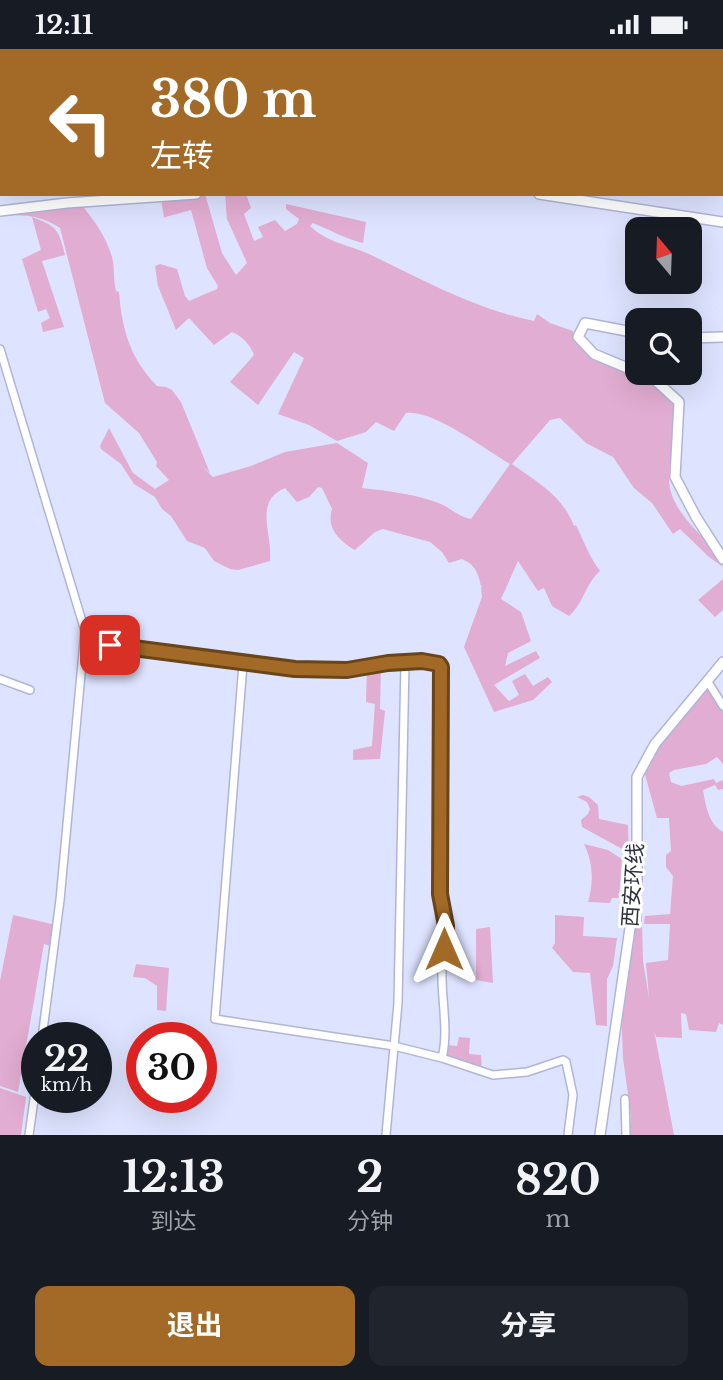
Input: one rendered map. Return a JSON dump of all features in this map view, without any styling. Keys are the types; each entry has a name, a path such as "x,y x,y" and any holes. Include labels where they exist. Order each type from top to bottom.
{"main road":[{"path":"0,211 167,196"},
{"path":"552,196 723,222"},
{"path":"625,331 585,323 578,337 594,354 625,367"},
{"path":"702,338 723,337"},
{"path":"660,385 679,402 675,477 723,559"},
{"name":"西安环线","path":"600,1135 637,880 637,777 655,744 723,662"}],"street":[{"path":"0,349 85,631 60,900 44,1022"},
{"path":"84,641 295,669 347,670 422,661 439,664 440,894 446,926 442,971 442,1058"},
{"path":"386,1135 402,897 400,845 405,663"},
{"path":"243,664 215,1019 394,1046 493,1075 527,1072 562,1060 566,1062 573,1095 568,1135"},
{"path":"0,680 30,690"},
{"path":"708,682 723,706"},
{"path":"625,1099 626,1135"},
{"path":"29,1135 32,1113"}],"shaded area":[{"path":"160,196 206,196 222,253 236,275 247,263 227,219 225,196 247,196 251,208 244,214 254,241 263,237 258,227 275,220 285,231 297,224 299,219 286,209 286,204 366,222 363,243 313,223 310,226 330,240 369,254 470,301 534,321 537,314 550,323 573,331 574,338 582,349 625,369 625,385 660,385 674,403 676,414 669,480 671,492 681,512 723,567 680,529 673,534 652,503 634,488 613,457 586,443 560,418 550,420 512,464 563,506 600,571 569,616 552,606 544,588 538,591 518,561 501,599 521,612 531,641 508,653 505,666 536,651 540,658 494,685 509,701 519,695 512,681 525,674 533,686 548,677 552,682 533,700 494,712 464,647 483,587 475,569 466,561 462,559 449,563 442,552 430,542 383,529 375,532 355,550 336,534 331,523 332,509 322,488 318,487 309,497 297,502 285,488 270,501 267,520 270,561 238,570 214,561 205,548 187,541 155,497 134,484 121,464 101,449 109,428 133,473 155,489 169,480 156,466 157,462 139,433 105,403 60,228 39,218 0,214 80,203 85,209 109,249 122,319 134,354 157,386 172,390 181,402 210,473 200,464 213,477 285,452 337,443 368,463 362,488 422,498 471,519 510,464 444,424 417,413 406,413 394,431 376,422 366,432 337,441 309,425 278,414 304,358 294,352 258,405 230,382 254,355 242,338 232,332 214,345 189,318 176,330 158,286 155,266 160,264 177,269 189,301 217,289 218,286 207,268 191,210 162,218"},
{"path":"32,217 56,230 65,255 42,261 64,327 43,332 41,323 50,318 46,309 38,312 22,259 41,250"},
{"path":"723,579 723,610 715,617 698,600"},
{"path":"381,664 380,709 385,711 380,759 353,760 353,750 372,746 375,704 366,702 367,667"},
{"path":"707,687 723,707 723,764 717,757 706,764 669,773 671,782 681,786 714,779 716,783 723,780 723,789 718,790 715,785 703,790 711,819 723,832 723,1025 719,1023 716,1032 689,1030 686,1014 681,1013 682,1038 656,1037 654,1030 674,1135 629,1135 631,1116 623,1058 621,1011 640,851 643,961 649,998 646,963 668,960 670,924 644,924 645,916 670,914 673,876 666,867 666,855 671,851 669,818 657,818 644,771 652,756"},
{"path":"583,795 598,805 599,819 628,825 629,858 624,850 582,827 581,820 590,809 587,802 577,797"},
{"path":"584,844 608,850 622,859 619,898 612,898 610,903 588,902 592,872"},
{"path":"13,915 56,925 53,947 44,944 30,1022 21,1022 21,1075 18,1092 0,1086 0,981"},
{"path":"555,915 584,917 583,936 617,938 613,966 607,979 607,1026 596,1025 590,973 573,972 552,948 555,943"},
{"path":"490,927 493,983 476,980 476,929"},
{"path":"136,964 169,968 166,1011 157,1010 157,986 145,978 133,977"},
{"path":"459,1037 470,1038 469,1054 481,1055 482,1070 446,1059 447,1045 457,1046"},
{"path":"0,1088 21,1095 21,1113 24,1113 21,1135 0,1135"}],"route":[{"path":"110,645 295,669 347,670 422,661 439,664 440,894 446,926 444,949"}]}
